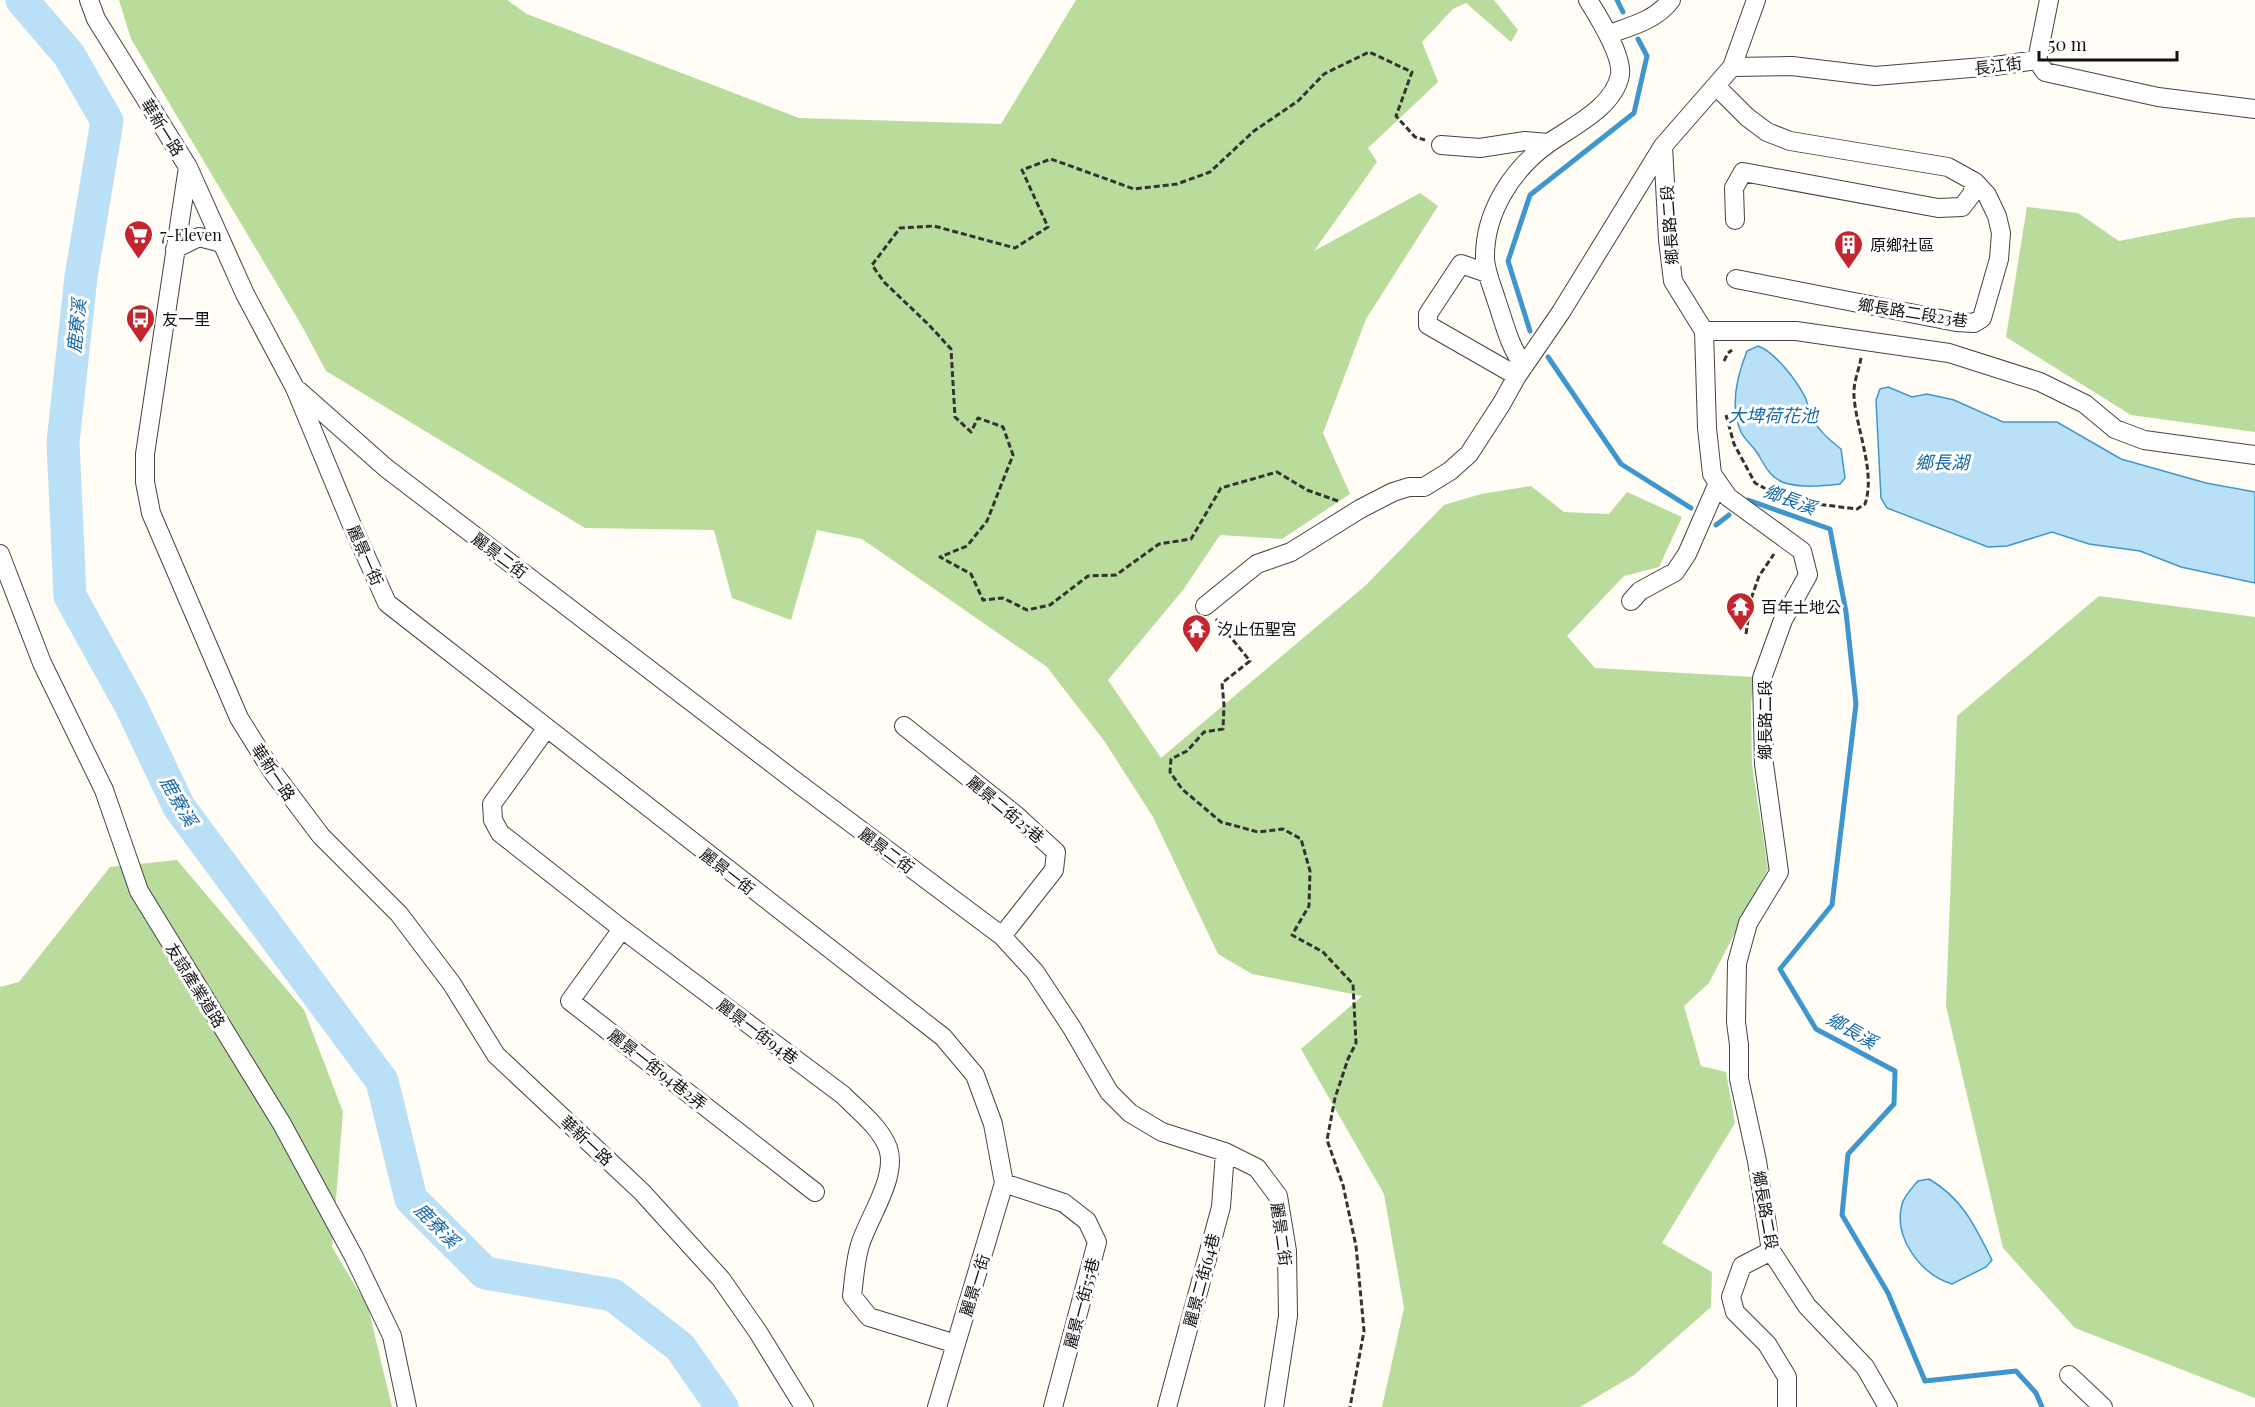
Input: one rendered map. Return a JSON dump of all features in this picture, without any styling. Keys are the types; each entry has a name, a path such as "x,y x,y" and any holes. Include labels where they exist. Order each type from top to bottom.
{"street":[{"name":"華新一路","path":"89,0 96,19 188,167 145,454 146,482 151,513 239,718 272,771 321,836 399,914 452,984 496,1055 642,1192 721,1279 758,1332 804,1407"},
{"path":"1520,371 1487,273 1485,258 1488,225 1501,196 1515,174 1548,144 1595,111 1614,92 1620,73 1609,34 1588,0"},
{"path":"1609,34 1646,20 1665,8 1671,0"},
{"path":"1205,606 1257,564 1291,552 1360,509 1393,492 1409,487 1424,487 1450,471 1469,454 1520,371 1561,312 1663,146 1732,67 1756,0"},
{"path":"2037,60 2049,0"},
{"name":"長江街","path":"1732,67 1792,66 1875,76 1995,66 2037,60 2045,72 2158,97 2255,109"},
{"name":"鄉長路二段23巷","path":"1716,86 1746,117 1767,132 1790,141 1948,167 1975,182 1987,195 1997,216 2001,233 1999,259 1982,318 1974,323 1956,322 1736,279"},
{"path":"1441,145 1480,148 1525,141 1548,144"},
{"name":"鄉長路二段","path":"1663,146 1668,240 1673,281 1704,331 1707,428 1712,474 1728,497 1802,551 1808,575 1783,620 1762,678 1764,764 1779,872 1748,923 1737,963 1736,1022 1739,1079 1758,1161 1771,1251 1807,1306 1865,1367 1888,1407"},
{"name":"麗景一街","path":"188,167 245,294 295,388 387,603 943,1037 975,1076 993,1124 1004,1183 937,1407"},
{"path":"1735,220 1734,188 1743,172 1938,208 1962,207 1972,194 1975,182"},
{"path":"175,249 199,237 222,243"},
{"path":"1487,273 1461,264 1428,314 1428,325 1520,371"},
{"path":"1704,331 1796,331 1949,353 2040,382 2085,404 2115,429 2144,440 2255,455"},
{"name":"麗景二街","path":"295,388 386,468 1002,936 1035,972 1072,1028 1109,1092 1130,1113 1162,1132 1226,1152 1257,1167 1278,1197 1287,1251 1288,1316 1274,1407"},
{"path":"1631,601 1640,591 1675,572 1687,554 1718,483"},
{"name":"友諒產業道路","path":"0,554 42,663 104,790 139,891 282,1124 354,1257 392,1336 407,1407"},
{"name":"麗景二街25巷","path":"904,726 1017,816 1056,852 1054,870 1002,936"},
{"name":"麗景一街94巷","path":"546,729 492,804 493,820 500,832 622,929 843,1095 874,1124 888,1149 889,1170 860,1246 852,1296 869,1317 956,1344"},
{"name":"麗景一街94巷2弄","path":"622,929 570,1001 815,1192"},
{"name":"麗景二街64巷","path":"1167,1407 1221,1207 1226,1152"},
{"name":"麗景一街55巷","path":"1004,1183 1064,1203 1087,1221 1097,1242 1053,1407"},
{"path":"1771,1251 1742,1266 1731,1298 1735,1312 1767,1344 1787,1377 1787,1407"},
{"path":"2070,1376 2103,1407"}],"path":[{"path":"1360,509 1307,490 1277,472 1221,488 1191,539 1159,544 1116,575 1088,576 1050,605 1026,610 1003,598 983,600 971,573 940,557 967,546 987,521 1013,455 1003,427 978,418 970,432 955,417 951,349 929,324 884,282 872,265 900,228 934,226 1015,248 1048,226 1022,170 1051,159 1134,189 1177,184 1210,172 1254,131 1298,101 1324,74 1370,52 1412,72 1396,116 1415,136 1441,145"},
{"path":"1723,371 1728,353 1733,350 1736,331"},
{"path":"1725,410 1734,444 1755,483 1779,496 1808,503 1857,509 1865,504 1868,495 1865,457 1856,417 1854,392 1860,366 1862,341"},
{"path":"1746,634 1751,599 1759,576 1775,555 1765,544 1769,526"},
{"path":"1205,606 1250,661 1222,683 1223,729 1204,732 1187,752 1171,759 1170,772 1182,789 1221,822 1258,832 1283,829 1301,839 1310,871 1310,906 1292,935 1323,952 1353,984 1356,1043 1335,1098 1327,1140 1343,1185 1356,1246 1364,1331 1350,1407"}],"green space":[{"path":"119,0 507,0 527,14 799,118 1001,124 1076,0 1494,0 1518,30 1511,42 1466,3 1453,9 1422,42 1438,82 1368,148 1377,162 1314,251 1420,193 1438,206 1366,319 1323,433 1350,494 1282,539 1220,535 1183,590 1108,680 1161,758 1366,585 1444,505 1481,494 1531,486 1564,512 1609,514 1627,492 1682,517 1659,567 1624,576 1567,636 1595,668 1754,677 1751,705 1752,765 1768,869 1709,983 1684,1006 1701,1066 1726,1072 1735,1123 1662,1243 1712,1272 1711,1307 1634,1375 1580,1407 1382,1407 1404,1308 1384,1194 1301,1049 1362,996 1252,974 1218,954 1153,817 1105,742 1047,667 862,539 817,530 791,620 732,598 714,530 585,528 326,371 302,326 131,39"},
{"path":"2027,207 2078,213 2119,241 2235,218 2255,217 2255,432 2131,415 2006,337"},
{"path":"2099,596 2255,617 2255,1398 2075,1328 2003,1248 1946,1006 1957,716"},
{"path":"177,860 304,1010 343,1112 332,1247 368,1307 392,1407 0,1407 0,987 19,982 110,867"}],"water":[{"name":"大埤荷花池","path":"1758,346 1771,354 1791,375 1805,397 1810,415 1816,425 1841,449 1845,478 1840,484 1806,486 1780,481 1768,471 1743,435 1735,412 1736,391 1747,351"},
{"name":"鄉長湖","path":"1888,387 1912,397 1927,394 1954,400 2003,422 2057,422 2121,459 2206,483 2255,492 2255,583 2181,567 2140,551 2089,544 2052,532 2007,546 1988,547 1887,508 1881,498 1876,400 1880,389"},
{"path":"1929,1179 1959,1204 1973,1224 1992,1260 1986,1267 1952,1284 1929,1272 1920,1263 1905,1241 1902,1229 1900,1217 1905,1197 1918,1181"}],"waterway":[{"name":"鹿寮溪","path":"22,0 69,55 107,121 81,277 63,442 70,596 131,706 179,807 382,1081 411,1199 485,1273 613,1295 680,1347 722,1407"},
{"name":"鄉長溪","path":"1617,0 1623,12"},
{"name":"鄉長溪","path":"1530,331 1508,261 1530,195 1634,113 1647,56 1638,39"},
{"name":"鄉長溪","path":"1548,357 1621,464 1691,508"},
{"name":"鄉長溪","path":"1748,500 1830,529 1846,612 1856,704 1832,905 1780,969 1816,1029 1895,1071 1894,1104 1848,1154 1842,1215 1888,1293 1925,1381 2016,1371 2036,1393 2042,1407"},
{"name":"鄉長溪","path":"1716,525 1729,515"}],"place":[{"name":"7-Eleven","path":"139,260"},
{"name":"原鄉社區","path":"1849,270"},
{"name":"友一里","path":"141,344"},
{"name":"百年土地公","path":"1740,632"},
{"name":"汐止伍聖宮","path":"1196,654"}]}
